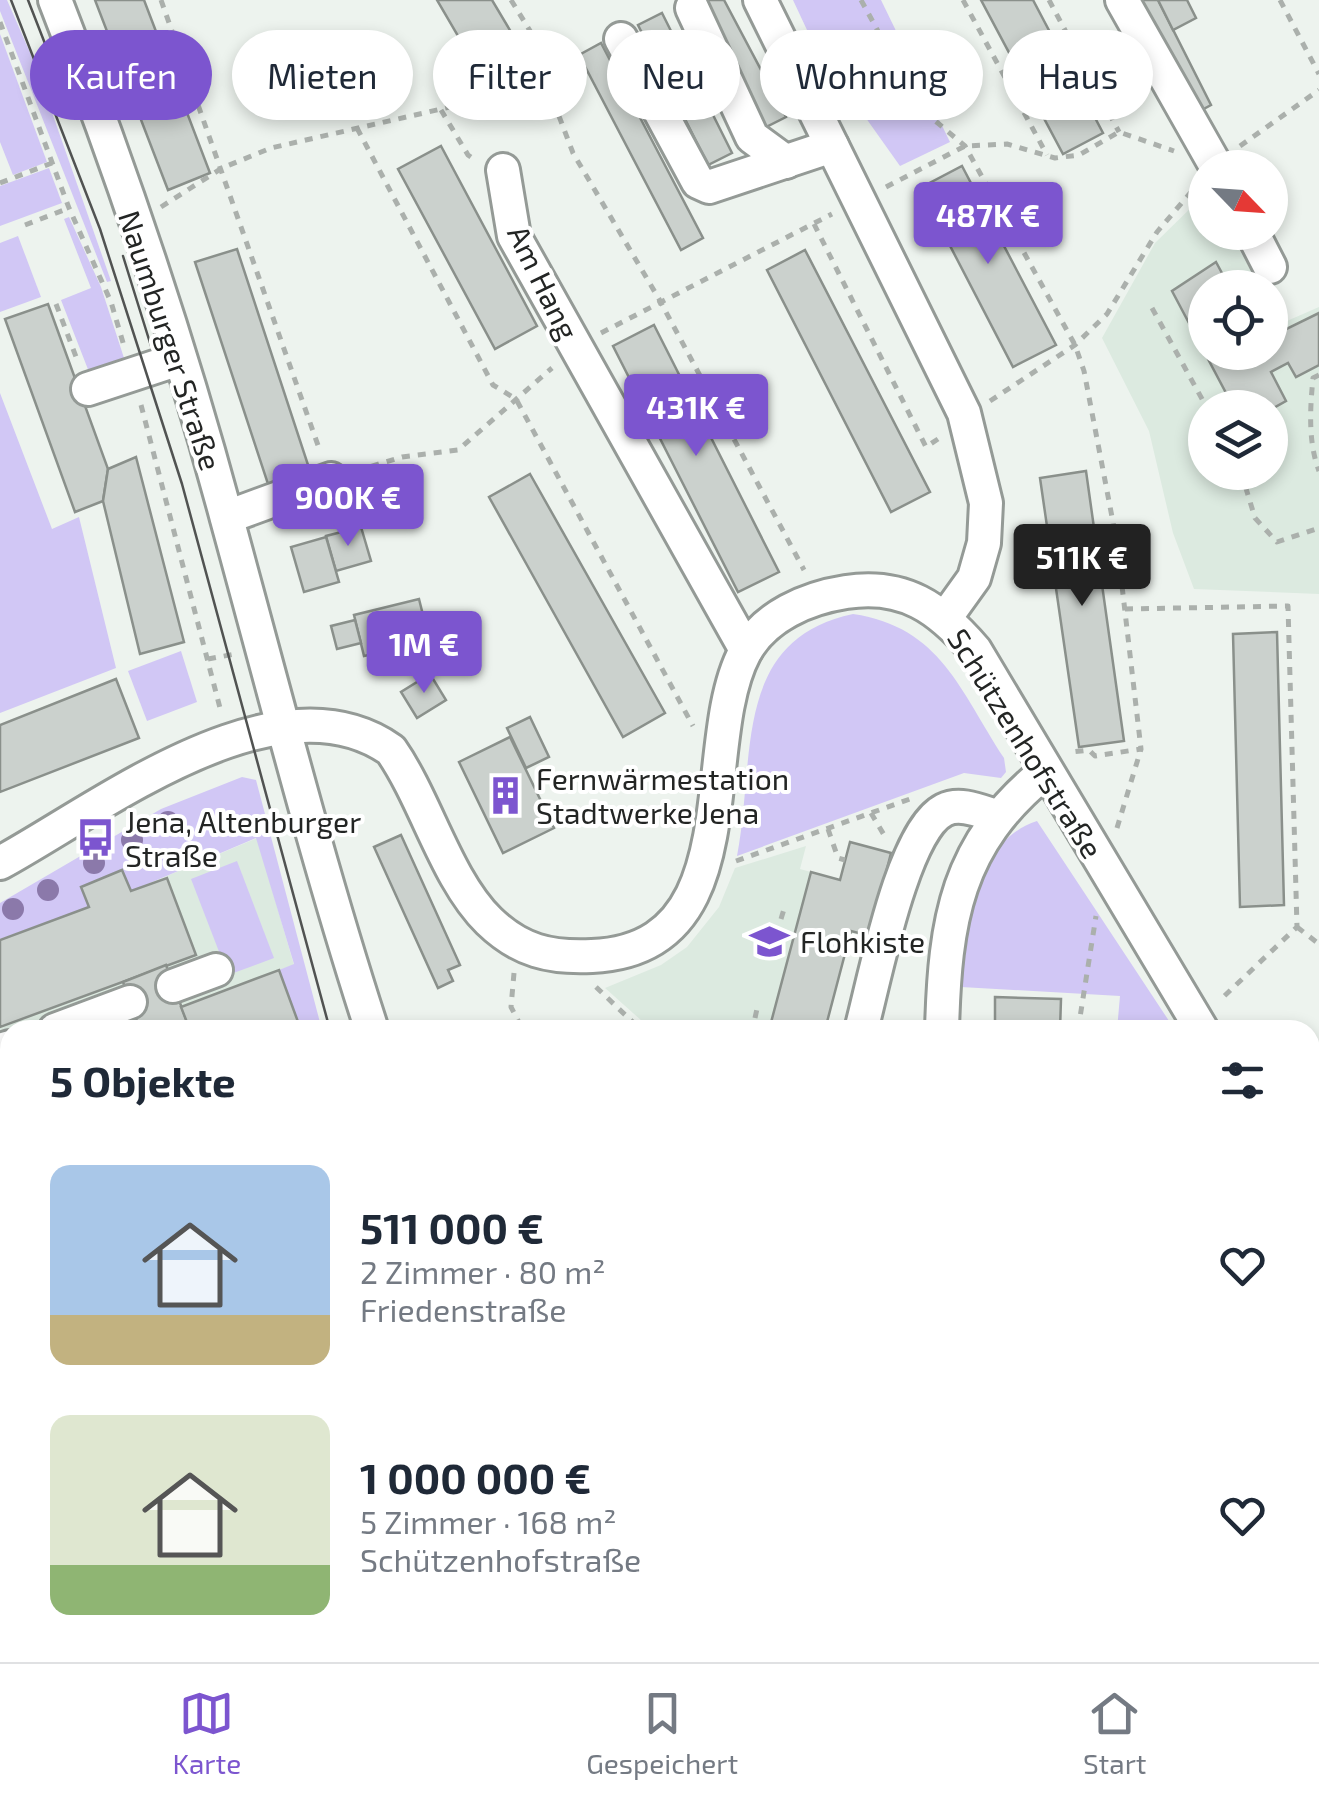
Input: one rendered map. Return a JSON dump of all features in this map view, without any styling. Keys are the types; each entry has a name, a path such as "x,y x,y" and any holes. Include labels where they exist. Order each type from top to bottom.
{"street":[{"name":"Naumburger Straße","path":"55,0 91,94 179,359 227,516 282,730 369,1020"},
{"path":"760,0 965,420 986,503 984,543 974,578 946,616"},
{"path":"1122,0 1202,150"},
{"path":"692,8 752,137 786,162"},
{"path":"665,120 698,182 709,187 832,146"},
{"name":"Am Hang","path":"504,173 514,236 746,650"},
{"path":"1262,250 1270,266"},
{"path":"88,389 179,359"},
{"path":"227,516 331,478"},
{"name":"Schützenhofstraße","path":"516,945 545,954 588,956 634,950 687,904 704,868 734,680 746,650 778,615 825,595 871,588 915,597 946,616 976,650 1195,1020"},
{"path":"0,862 140,776 207,750 282,730 316,727 378,741 390,750 485,918 516,945"},
{"path":"943,1020 957,896 996,816 1043,767"},
{"path":"864,1020 901,877 924,829 947,808 962,806 996,816"},
{"path":"173,986 216,970"},
{"path":"81,1020 130,1002"}],"path":[{"path":"160,0 331,478 402,457 458,450 576,348 659,300 965,146 1006,144 1047,155 1079,155 1119,132"},
{"path":"511,0 530,30"},
{"path":"861,0 920,108 965,146 1075,345 1084,371 1117,543 1142,749 1095,756 1089,750 1058,754 1043,767"},
{"path":"963,0 1047,155"},
{"path":"1049,0 1065,30"},
{"path":"1280,0 1319,74"},
{"path":"1153,78 1161,73"},
{"path":"1238,150 1319,90"},
{"path":"154,212 222,168 272,148 433,112"},
{"path":"447,120 468,155 504,173"},
{"path":"561,120 573,152 659,300 804,570"},
{"path":"1113,120 1119,132 1188,159"},
{"path":"357,128 493,385 516,400 694,729 703,732"},
{"path":"0,183 52,163"},
{"path":"952,390 970,379 986,404 1075,345 1107,314 1156,232 1188,196"},
{"path":"25,226 69,208"},
{"path":"814,223 926,447 965,420"},
{"path":"56,304 88,389"},
{"path":"1152,308 1197,390"},
{"path":"1319,375 1313,378 1310,406 1313,456 1319,471"},
{"path":"1246,490 1255,518 1277,542 1319,528"},
{"path":"1125,609 1288,606 1297,927 1205,1020"},
{"path":"752,857 916,797"},
{"path":"828,829 838,858 845,860"},
{"path":"781,919 784,906"},
{"path":"1297,927 1319,944"},
{"path":"516,945 511,1007 517,1020"},
{"path":"588,956 590,981 630,1020"},
{"path":"755,1018 758,1004"}],"shaded area":[{"path":"0,0 7,0 30,53 30,87 0,11"},
{"path":"793,0 881,0 896,30 807,30"},
{"path":"0,34 47,162 13,175 0,142"},
{"path":"43,120 55,120 111,281 107,282"},
{"path":"867,120 939,120 950,142 900,166"},
{"path":"49,168 62,203 0,226 0,186"},
{"path":"1188,211 1188,250 1239,250 1251,270 1188,270 1188,370 1288,370 1288,321 1319,307 1319,594 1194,589 1173,533 1149,431 1102,338 1155,243"},
{"path":"69,217 101,287 124,358 89,372 61,300 91,288 64,219"},
{"path":"18,236 41,297 0,312 0,243"},
{"path":"0,393 52,529 79,517 116,668 0,713"},
{"path":"853,614 883,621 928,648 960,686 1004,758 1006,772 1001,778 964,773 737,856 756,708 768,676 786,649 814,628"},
{"path":"181,651 197,702 147,721 128,671"},
{"path":"242,777 256,780 319,1020 297,1020 279,970 294,964 256,838 131,891 121,870 82,887 89,907 0,939 0,903 161,809"},
{"path":"1037,821 1168,1020 1118,1020 1120,996 961,987 976,890 999,848 1016,832"},
{"path":"257,838 294,965 279,970 297,1020 0,1020 0,940 89,907 81,887 122,870 131,891"},
{"name":"Flohkiste","path":"850,842 891,853 870,936 851,932 828,1020 641,1020 605,988 661,965 687,947 719,907 735,868 806,846 800,869 840,880"},
{"path":"237,861 274,958 228,975 191,879"}],"building":[{"path":"95,0 144,0 155,30 107,30"},
{"path":"437,0 492,0 510,30 455,30"},
{"path":"699,0 724,0 740,30 715,30"},
{"path":"981,0 1033,0 1049,30 1003,30 1003,41"},
{"path":"1138,0 1158,0 1211,105 1196,113"},
{"path":"1158,0 1187,0 1196,18 1173,30"},
{"path":"662,13 670,30 640,30 638,25"},
{"path":"740,30 760,68 760,116 740,78"},
{"path":"601,43 607,54 607,109 587,70 587,51"},
{"path":"141,120 190,120 210,173 168,190"},
{"path":"613,120 641,120 703,238 681,250"},
{"path":"686,120 716,120 732,153 708,165"},
{"path":"1045,120 1096,120 1103,133 1063,154"},
{"path":"441,146 537,326 495,349 398,169"},
{"path":"962,166 1056,345 1013,367 920,188"},
{"path":"237,249 310,471 268,484 195,262"},
{"path":"805,250 930,492 891,512 767,270"},
{"path":"1216,262 1220,270 1204,270"},
{"path":"1188,280 1188,321 1172,291"},
{"path":"48,304 108,469 103,501 75,512 5,319"},
{"path":"1319,313 1319,365 1296,377 1288,363 1288,328"},
{"path":"654,325 779,572 738,592 613,346"},
{"path":"1214,370 1275,370 1271,372 1280,390 1224,390"},
{"path":"136,457 184,642 140,654 103,501 108,469"},
{"path":"1086,471 1124,741 1079,747 1040,478"},
{"path":"530,474 665,713 623,737 489,497"},
{"path":"361,527 371,561 336,571 326,536"},
{"path":"326,537 339,582 304,592 291,547"},
{"path":"419,599 429,639 410,644 413,657 385,664 382,652 364,656 354,615"},
{"path":"355,620 361,643 337,649 331,626"},
{"path":"1277,632 1284,905 1240,907 1233,634"},
{"path":"430,674 446,700 417,718 401,692"},
{"path":"116,679 139,738 0,792 0,725"},
{"path":"530,717 549,757 526,768 507,728"},
{"name":"Fernwärmestation Stadtwerke Jena","path":"510,737 554,828 503,853 459,762"},
{"path":"401,835 460,965 448,970 453,981 438,988 374,847"},
{"path":"850,842 891,853 870,936 851,931 828,1020 772,1020 811,872 840,880"},
{"path":"122,870 131,891 167,878 196,955 19,1020 0,1020 0,940 89,907 81,887"},
{"path":"166,965 186,1020 136,1020 123,982"},
{"path":"279,970 297,1020 186,1020 181,1007"},
{"path":"995,997 1061,999 1060,1020 995,1020"}],"tram line":[{"path":"11,0 100,229 182,484 327,1020"},
{"path":"28,0 40,30"},
{"path":"123,256 151,346"}],"place":[{"name":"Fernwärmestation Stadtwerke Jena","path":"506,795"},
{"name":"Jena, Altenburger Straße","path":"95,838"},
{"name":"Flohkiste","path":"770,941"}]}
